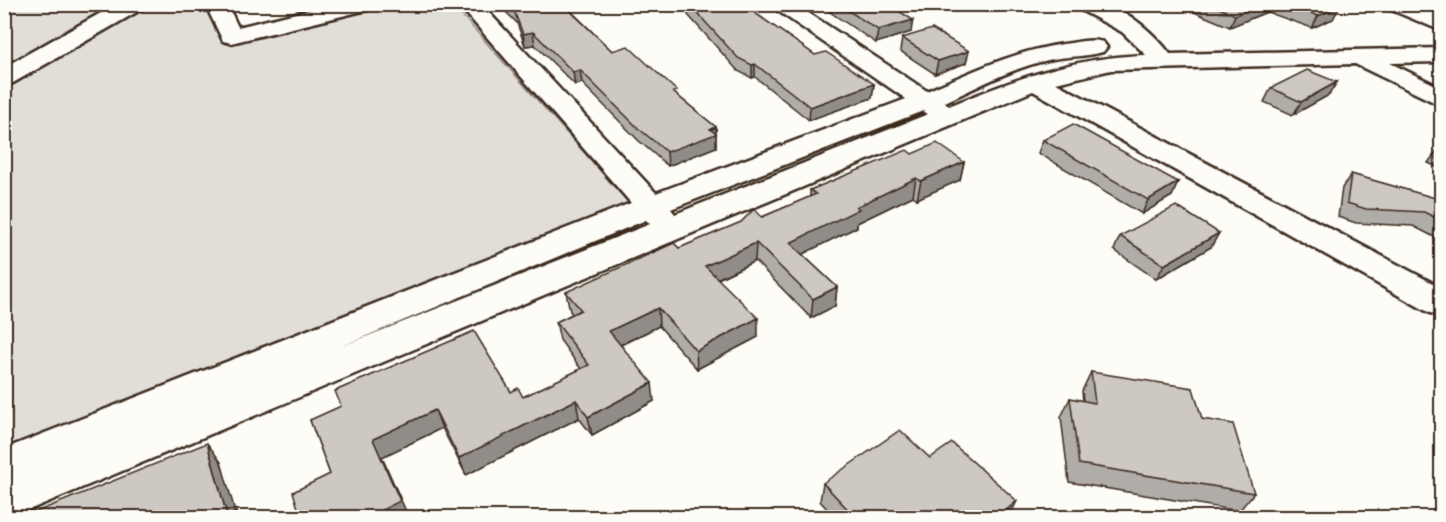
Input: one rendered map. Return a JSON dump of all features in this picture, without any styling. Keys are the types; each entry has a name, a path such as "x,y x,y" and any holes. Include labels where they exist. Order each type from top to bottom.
{"street":[{"path":"4,57 101,4"},
{"path":"4,78 134,4"},
{"path":"216,4 231,36 363,4"},
{"path":"469,4 661,217"},
{"path":"779,4 936,108"},
{"path":"1087,4 1118,19 1158,53"},
{"path":"1397,4 1442,24"},
{"path":"4,468 661,217 936,108 1075,69 1158,53 1442,41"},
{"path":"936,108 1015,62 1047,52 1084,47 1158,53 1359,58 1442,55"},
{"path":"1359,58 1442,98"},
{"path":"1034,81 1442,304"},
{"path":"4,500 661,217"}],"shaded area":[{"path":"5,5 205,5 224,42 377,5 453,5 629,203 5,449"}],"building":[{"path":"508,4 567,4 564,5 612,51 628,46 677,91 673,92 716,127 710,129 716,134 667,152 638,128 580,70 573,72 533,32 523,34 514,11"},
{"path":"689,4 742,4 815,55 826,52 874,84 810,107 755,64 752,65 738,58"},
{"path":"838,4 888,4 913,20 878,30"},
{"path":"1210,4 1261,4 1235,15"},
{"path":"1286,4 1340,4 1340,6 1318,16"},
{"path":"932,29 969,51 938,61 902,38"},
{"path":"1307,70 1337,82 1301,102 1271,88"},
{"path":"1073,124 1178,182 1148,200 1043,140"},
{"path":"937,143 964,162 921,181 916,178 790,243 837,287 813,299 756,243 705,266 758,318 696,351 658,308 609,331 652,383 588,417 576,400 459,458 435,410 373,439 400,501 366,518 301,518 293,492 330,474 310,420 341,406 335,391 474,331 511,392 518,388 523,397 589,365 556,322 581,310 566,292 674,243 679,248 741,222 754,209 762,217 816,194 810,190 907,150 912,154"},
{"path":"1351,174 1442,200 1442,221 1424,212 1366,209 1347,203"},
{"path":"1176,206 1219,233 1164,265 1120,236"},
{"path":"1091,372 1193,388 1202,419 1233,424 1254,493 1079,464 1070,398 1095,403"},
{"path":"900,430 930,458 952,443 1017,501 997,518 849,518 853,515 823,483"},
{"path":"207,443 227,516 236,512 238,518 26,518 26,516"}]}
